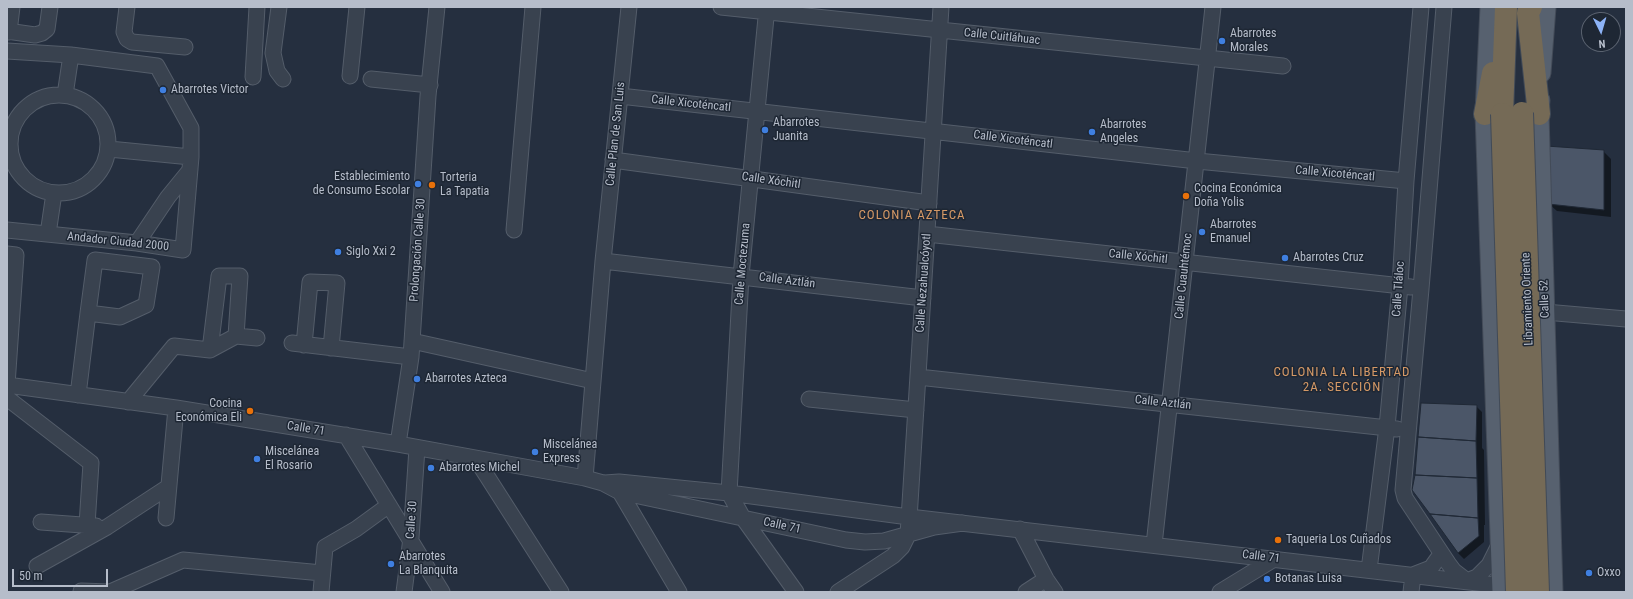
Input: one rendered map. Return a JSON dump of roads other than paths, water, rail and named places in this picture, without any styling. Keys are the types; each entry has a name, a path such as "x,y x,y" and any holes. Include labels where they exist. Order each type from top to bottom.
{"highway":[{"name":"Libramiento Oriente","path":"1500,8 1512,114 1538,592"},
{"name":"Libramiento Oriente","path":"1506,590 1512,114 1534,9"}],"main road":[{"name":"Calle 52","path":"1512,114 1545,312 1553,592"},
{"name":"Libramiento Oriente","path":"1506,590 1500,541 1512,114"},
{"path":"1500,541 1502,548 1512,560 1527,564 1541,559 1547,554 1552,540"}],"street":[{"path":"12,7 8,32 35,35 42,33 47,29 50,7"},
{"path":"127,7 124,32 127,39 132,42 185,47"},
{"path":"253,77 257,7"},
{"path":"279,7 273,53 276,71 283,79"},
{"path":"350,76 357,7"},
{"name":"Prolongación Calle 30","path":"398,444 411,357 430,85 437,7"},
{"path":"514,230 533,7"},
{"name":"Calle Plan de San Luis","path":"585,478 603,261 629,7"},
{"name":"Calle Cuitláhuac","path":"721,7 766,9 939,30 1283,66"},
{"name":"Calle Nezahualcóyotl","path":"908,535 941,7"},
{"name":"Calle Cuauhtémoc","path":"1154,545 1213,7"},
{"name":"Calle Tláloc","path":"1369,570 1387,427 1400,286 1406,181 1421,7"},
{"name":"Calle Tláloc","path":"1444,7 1422,289 1403,490 1405,498 1442,554 1454,571 1467,581"},
{"name":"Calle Moctezuma","path":"729,493 741,276 766,9"},
{"path":"7,51 72,55 157,66 191,128 191,163 137,243"},
{"path":"254,55 273,53"},
{"path":"65,95 72,55"},
{"path":"371,79 430,85"},
{"path":"1414,79 1438,80"},
{"path":"65,95 83,101 98,113 107,130 108,149 103,167 91,182 74,191 54,193 36,187 21,175 12,158 9,139 16,120 28,106 45,97 65,95"},
{"name":"Calle Xicoténcatl","path":"620,96 1196,161 1406,181"},
{"path":"108,149 191,163"},
{"name":"Calle Xóchitl","path":"613,160 929,203"},
{"name":"Andador Ciudad 2000","path":"7,230 137,243 183,250 191,163"},
{"path":"48,234 54,193"},
{"name":"Calle Xóchitl","path":"927,234 1422,289"},
{"path":"7,254 16,255 10,307 7,385"},
{"path":"78,396 88,313 95,260 152,267 146,305 120,317 88,313"},
{"name":"Calle Aztlán","path":"603,261 923,298"},
{"path":"210,350 219,276 240,276 236,336"},
{"path":"331,348 337,283 310,282 298,344 331,348 411,357"},
{"path":"1545,312 1626,319"},
{"path":"128,402 174,346 210,350 236,336 257,338"},
{"path":"412,342 593,381"},
{"name":"Calle Aztlán","path":"918,377 1408,430"},
{"name":"Calle 71","path":"7,385 78,396 176,408 346,435 585,478 603,484 743,518 846,540 865,542 884,541 934,527 963,523"},
{"path":"7,398 91,463 87,525"},
{"path":"809,399 916,410"},
{"path":"166,518 176,408"},
{"path":"346,435 442,592"},
{"name":"Calle 30","path":"404,592 417,448"},
{"path":"476,459 561,592"},
{"path":"37,566 107,527 168,487"},
{"path":"620,487 679,592"},
{"name":"Calle 71","path":"620,487 729,493 909,517 1467,581 1506,590 1559,592"},
{"path":"729,493 743,518 796,592"},
{"path":"321,592 325,547 356,529 389,505"},
{"path":"41,522 107,527"},
{"path":"1020,529 1046,579 1055,592"},
{"path":"838,592 893,556 902,547 908,535"},
{"path":"1467,581 1477,577 1489,565 1500,541"},
{"path":"1411,592 1413,575 1431,568 1442,554"},
{"path":"1220,592 1274,559"},
{"path":"81,591 110,592 183,560 322,574"},
{"path":"1026,592 1046,579"}],"place":[{"name":"Abarrotes Morales","path":"1222,41"},
{"name":"Abarrotes Victor","path":"163,90"},
{"name":"Abarrotes Juanita","path":"765,130"},
{"name":"Abarrotes Angeles","path":"1092,132"},
{"name":"Establecimiento de Consumo Escolar","path":"418,184"},
{"name":"Torteria La Tapatia","path":"432,185"},
{"name":"Cocina Económica Doña Yolis","path":"1186,196"},
{"name":"Abarrotes Emanuel","path":"1202,232"},
{"name":"Siglo Xxi 2","path":"338,252"},
{"name":"Abarrotes Cruz","path":"1285,258"},
{"name":"Abarrotes Azteca","path":"417,379"},
{"name":"Cocina Económica Eli","path":"250,411"},
{"name":"Miscelánea Express","path":"535,452"},
{"name":"Miscelánea El Rosario","path":"257,459"},
{"name":"Abarrotes Michel","path":"431,468"},
{"name":"Taqueria Los Cuñados","path":"1278,540"},
{"name":"Abarrotes La Blanquita","path":"391,564"},
{"name":"Oxxo","path":"1589,573"},
{"name":"Botanas Luisa","path":"1267,579"}],"district":[{"name":"COLONIA AZTECA","path":"912,216"},
{"name":"COLONIA LA LIBERTAD 2A. SECCIÓN","path":"1342,380"}]}
